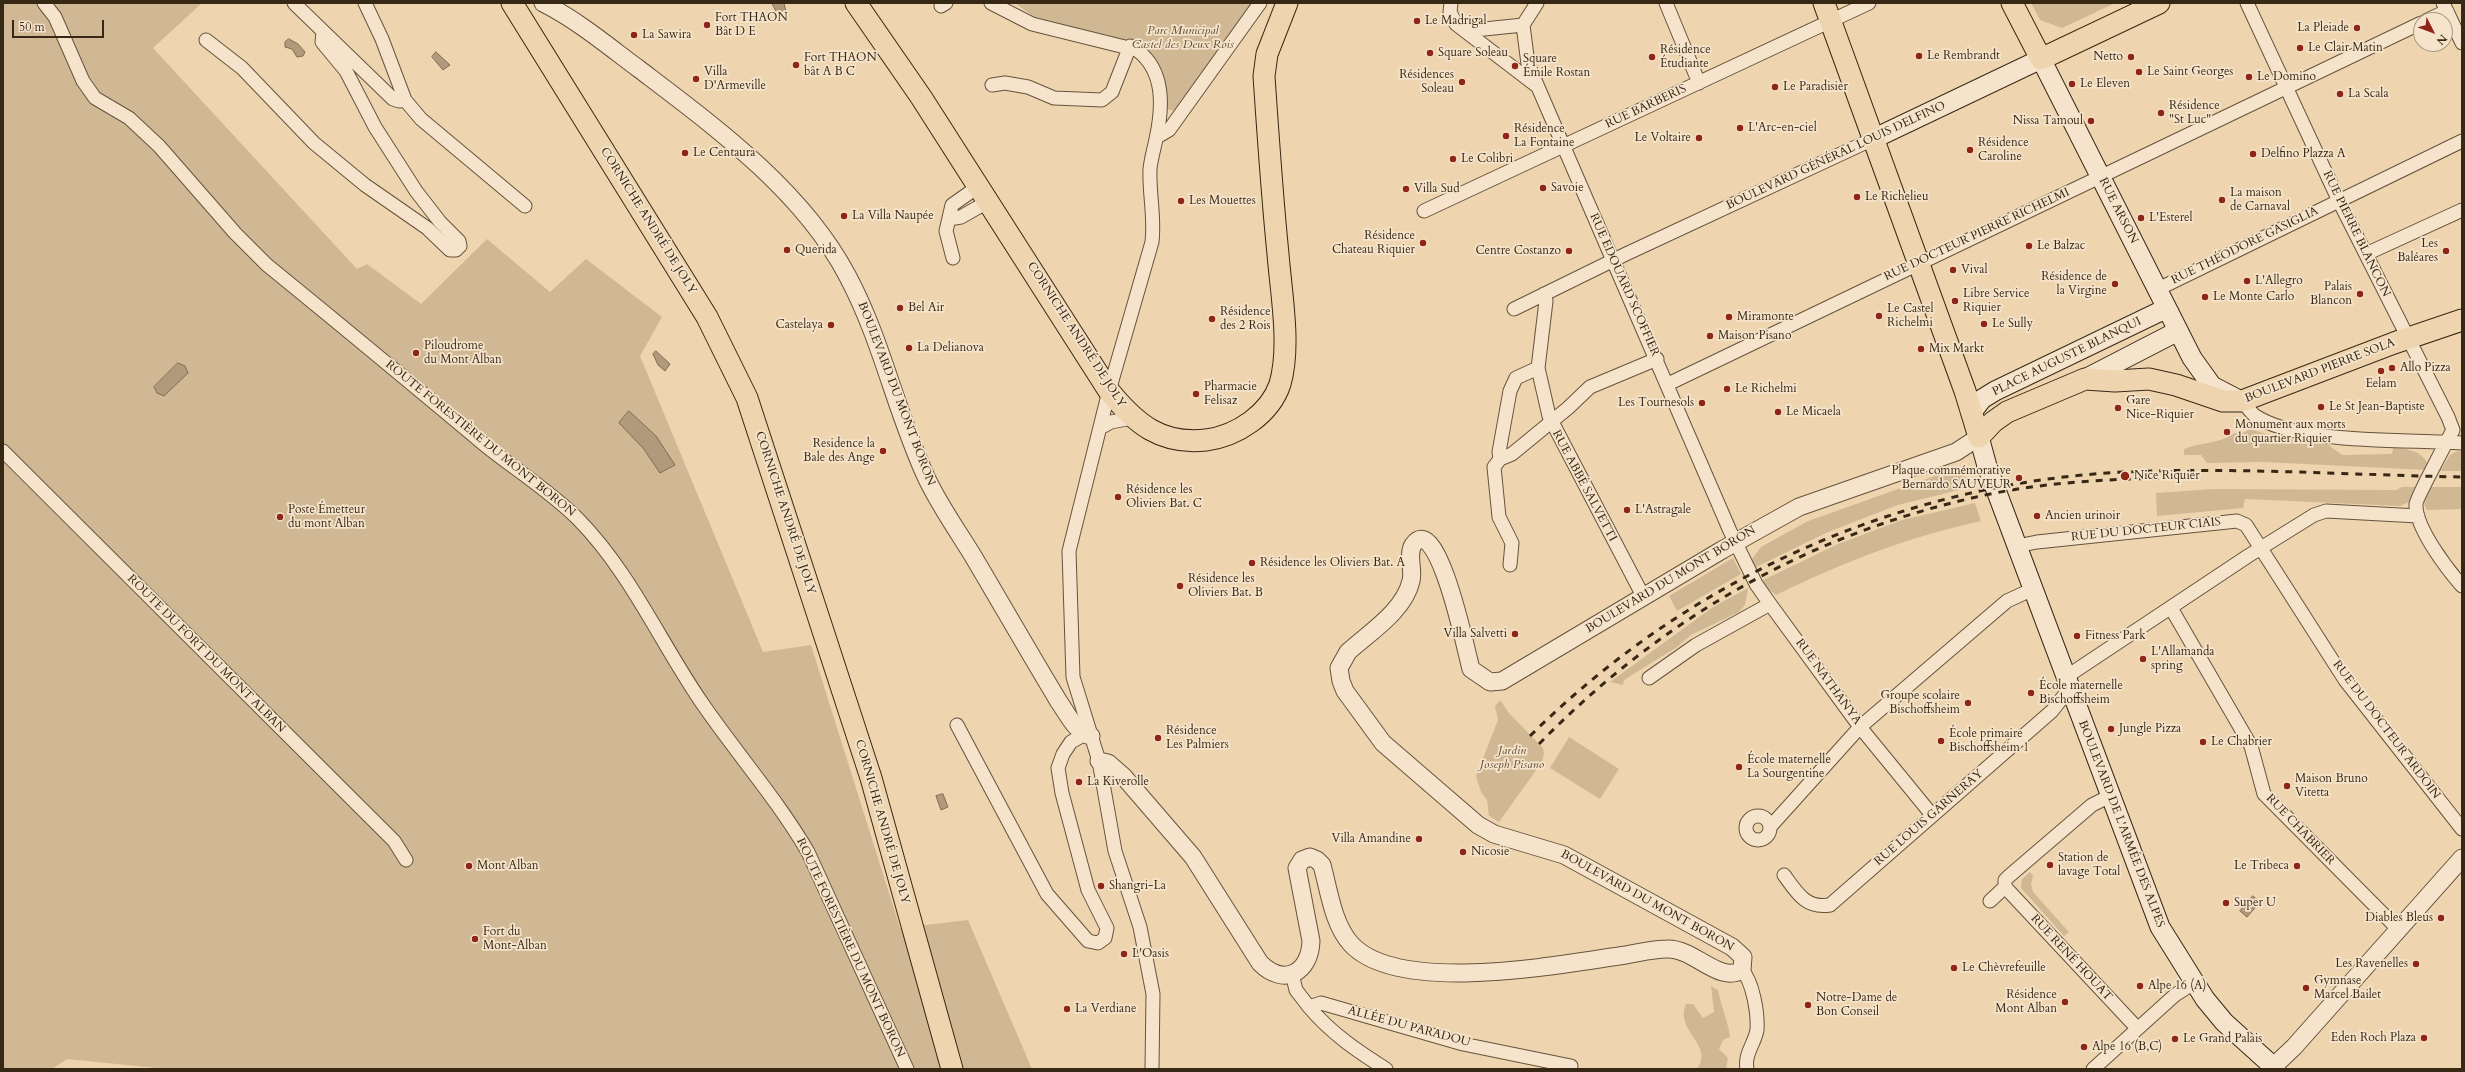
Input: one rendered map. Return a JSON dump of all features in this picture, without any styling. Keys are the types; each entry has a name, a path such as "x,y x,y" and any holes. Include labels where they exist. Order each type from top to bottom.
{"main road":[{"name":"CORNICHE ANDRÉ DE JOLY","path":"856,3 874,26 984,193 1109,391 1132,418 1159,434 1172,438 1209,439 1248,425 1268,405 1280,385 1284,365 1284,343 1264,76 1266,54 1286,3"},
{"name":"RUE ARSON","path":"2012,3 2178,331 2205,378 2212,386 2242,401"},
{"name":"BOULEVARD GÉNÉRAL LOUIS DELFINO","path":"1874,139 2160,3"},
{"name":"CORNICHE ANDRÉ DE JOLY","path":"518,5 707,317 747,398 869,771 952,1069"},
{"path":"1827,12 1972,412 1979,437"},
{"name":"PLACE AUGUSTE BLANQUI","path":"1972,412 1982,399 1994,391 2161,311 2169,312"},
{"name":"BOULEVARD PIERRE SOLA","path":"1979,437 1993,422 2006,412 2085,379 2115,381 2148,379 2176,385 2223,401 2242,401 2462,320"},
{"path":"2085,379 2178,331"},
{"path":"2074,354 2081,356 2087,365 2085,379"},
{"name":"BOULEVARD DE L'ARMÉE DES ALPES","path":"1979,437 1987,466 2160,927 2194,983 2224,1022 2276,1068"}],"street":[{"name":"ROUTE FORESTIÈRE DU MONT BORON","path":"44,3 55,17 83,82 95,98 129,118 159,146 235,233 267,265 487,446 557,500 578,520 608,553 649,614 701,702 788,818 808,852 907,1069"},
{"path":"294,3 393,99 405,100"},
{"path":"365,3 382,39 405,100 421,119 525,206"},
{"name":"BOULEVARD DU MONT BORON","path":"543,3 594,35 677,99 769,175 792,198 811,221 846,273 862,306 879,345 927,480 1059,702 1088,735"},
{"path":"991,3 1032,24 1130,46 1148,58 1156,73 1160,88 1157,137 1150,168 1154,226 1152,242 1109,391 1069,551 1073,677 1088,735 1099,760 1115,851 1140,927 1153,994 1152,1069"},
{"path":"1157,137 1169,130 1260,3"},
{"path":"1451,3 1450,12 1456,24 1538,86"},
{"path":"1465,31 1523,25 1537,3"},
{"path":"1666,3 1699,83"},
{"name":"RUE BARBERIS","path":"1424,211 1699,83 1827,12 1869,3"},
{"name":"RUE PIERRE BLANCON","path":"2247,3 2339,200 2448,417 2453,430 2446,442"},
{"path":"2445,7 2462,43"},
{"name":"RUE EDOUARD SCOFFIER","path":"1523,25 1528,64 1668,384 1735,542"},
{"name":"RUE DOCTEUR PIERRE RICHELMI","path":"1668,384 2413,27"},
{"path":"206,40 242,68 314,143 365,185 427,228 450,250 456,250 460,246 459,241 440,222 416,191 375,126 346,70 322,42 323,32"},
{"path":"992,85 1005,83 1028,87 1054,98 1102,100 1112,92 1130,46"},
{"name":"BOULEVARD GÉNÉRAL LOUIS DELFINO","path":"1514,309 1614,260 1874,139"},
{"name":"RUE THÉODORE GASIGLIA","path":"2158,289 2462,141"},
{"path":"953,258 946,231 952,205 984,193"},
{"path":"949,219 961,217 984,193"},
{"path":"2366,254 2462,210"},
{"path":"1510,565 1512,543 1499,517 1494,468 1500,459 1512,454 1551,421 1538,368 1546,301 1544,294"},
{"name":"RUE ABBÉ SALVETTI","path":"1643,596 1551,421 1590,387 1657,359"},
{"path":"1500,459 1499,452 1510,391 1516,378 1538,368"},
{"path":"2242,401 2253,414 2274,425 2291,430 2346,438 2462,443"},
{"path":"1100,428 1111,422 1132,418"},
{"name":"BOULEVARD DU MONT BORON","path":"1742,970 1743,957 1732,947 1635,893 1564,855 1494,834 1478,825 1383,743 1346,691 1339,675 1339,668 1348,652 1398,607 1405,597 1412,580 1412,549 1414,544 1420,540 1425,540 1434,550 1450,588 1471,669 1490,682 1502,681 1735,542 1799,507 1956,452 1979,437"},
{"path":"2446,442 2416,503 2418,516 2443,565 2462,586"},
{"name":"ROUTE DU FORT DU MONT ALBAN","path":"3,451 394,842 406,860"},
{"name":"RUE LOUIS GARNERAY","path":"1784,875 1802,900 1811,905 1830,905 2052,711 2068,683 2171,608 2314,515 2326,511 2418,516"},
{"name":"RUE DU DOCTEUR CIAIS","path":"2017,546 2051,540 2237,521 2246,525 2262,548"},
{"name":"RUE NATHANYA","path":"1735,542 1756,584 1770,604 1860,727 1932,815"},
{"name":"RUE DU DOCTEUR ARDOIN","path":"2262,548 2345,680 2462,829"},
{"path":"1770,827 1860,727 2007,601 2033,589"},
{"path":"1648,678 1696,645 1770,604"},
{"name":"RUE CHABRIER","path":"2171,608 2251,746 2264,794 2399,930"},
{"path":"957,725 1047,894 1088,941 1098,943 1105,938 1107,928 1088,890 1062,793 1058,768 1063,754 1071,742 1088,735"},
{"path":"1099,760 1108,763 1124,777 1193,857 1260,963 1275,974 1292,974 1302,968 1311,952 1311,941 1297,868 1302,860 1310,857 1317,860 1322,865 1338,923 1351,944 1370,957 1396,967 1433,972 1477,973 1552,965 1667,949 1687,953 1720,973 1729,975 1742,970 1749,977 1752,986 1757,1030 1749,1048 1747,1069"},
{"path":"1990,902 2005,887 2005,880 2008,877 2092,806 2110,796"},
{"path":"2276,1068 2462,858"},
{"name":"RUE RENÉ HOUAT","path":"2005,887 2137,1028"},
{"path":"1292,974 1296,990 1324,1024 1348,1045 1386,1069"},
{"path":"2093,1069 2137,1028 2194,983"},
{"name":"ALLÉE DU PARADOU","path":"1309,1007 1321,1002 1463,1044 1486,1046 1571,1066"}],"green space":[{"path":"3,3 202,3 153,48 357,269 367,264 421,304 487,239 550,292 586,259 662,317 640,356 763,652 811,645 900,928 968,920 1032,1069 166,1069 67,1059 52,1069 3,1069"},
{"name":"Parc Municipal Castel des Deux Rois","path":"1015,3 1252,3 1175,111 1164,108 1160,80 1155,62 1144,48 1135,43 1040,21"},
{"path":"2031,3 2115,3 2062,28 2040,20"},
{"path":"2250,429 2283,439 2327,444 2342,455 2392,454 2393,448 2410,450 2421,455 2425,459 2428,470 2263,462 2207,463 2201,455 2184,455 2184,449 2217,441 2229,437 2235,433 2241,434"},
{"path":"2457,451 2462,451 2462,471 2440,471 2450,455"},
{"path":"1946,472 1965,477 1971,487 1898,505 1828,532 1752,569 1752,559 1761,547 1808,521"},
{"path":"2402,487 2419,487 2409,502 2400,506 2245,499 2243,508 2157,516 2156,493 2214,489 2396,490"},
{"path":"2431,487 2462,487 2462,509 2427,510 2423,502"},
{"path":"1975,503 1981,521 1927,535 1876,552 1827,571 1776,595 1759,582 1838,544 1902,520"},
{"path":"1733,558 1741,574 1677,611 1669,596"},
{"path":"1748,588 1745,605 1739,612 1691,635 1677,647 1624,680 1623,685 1610,682 1713,607"},
{"name":"Jardin Joseph Pisano","path":"1499,701 1501,701 1508,712 1543,748 1544,754 1542,762 1499,822 1489,816 1487,800 1481,792 1476,776 1498,720 1495,706"},
{"path":"1569,737 1619,769 1600,799 1550,768"},
{"path":"2030,872 2033,876 2031,884 2033,892 2069,932 2064,936 2021,888 2022,879"},
{"path":"1711,986 1718,990 1729,1031 1730,1037 1723,1040 1719,1049 1728,1058 1726,1069 1697,1069 1701,1060 1701,1053 1685,1022 1684,1014 1686,1004 1693,1004 1703,1018 1714,1012"}],"shaded area":[{"path":"772,3 784,3 786,12 781,20"},
{"path":"289,39 298,44 305,52 303,56 297,57 292,49 285,47 285,42"},
{"path":"436,52 450,65 443,70 432,57"},
{"path":"656,351 670,364 665,371 658,365 653,354"},
{"path":"178,363 185,366 188,373 164,396 157,393 154,387"},
{"path":"629,411 656,436 675,465 660,473 643,448 619,423"},
{"path":"943,794 948,807 941,810 936,796"},
{"path":"2253,896 2260,902 2247,917 2240,911"}],"railway":[{"path":"1530,736 1592,680 1659,630 1729,586 1803,549 1880,519 1959,496 2041,480 2124,472 2208,470 2462,477"},
{"path":"1539,744 1585,700 1634,659 1684,622 1737,590 1792,561 1850,536 1910,515 1996,493 2045,485 2119,479 2168,478"}],"place":[{"name":"Le Madrigal","path":"1417,21"},
{"name":"Fort THAON Bât D E","path":"707,25"},
{"name":"La Pleiade","path":"2357,28"},
{"name":"La Sawira","path":"634,35"},
{"name":"Le Clair Matin","path":"2300,48"},
{"name":"Square Soleau","path":"1430,53"},
{"name":"Le Rembrandt","path":"1919,56"},
{"name":"Résidence Étudiante","path":"1652,57"},
{"name":"Netto","path":"2131,57"},
{"name":"Fort THAON bât A B C","path":"796,65"},
{"name":"Square Émile Rostan","path":"1515,66"},
{"name":"Le Saint Georges","path":"2139,72"},
{"name":"Le Domino","path":"2249,77"},
{"name":"Villa D'Armeville","path":"696,79"},
{"name":"Résidences Soleau","path":"1462,82"},
{"name":"Le Eleven","path":"2072,84"},
{"name":"Le Paradisier","path":"1775,87"},
{"name":"La Scala","path":"2340,94"},
{"name":"Résidence \"St Luc\"","path":"2161,113"},
{"name":"Nissa Tamoul","path":"2091,121"},
{"name":"L'Arc-en-ciel","path":"1740,128"},
{"name":"Résidence La Fontaine","path":"1506,136"},
{"name":"Le Voltaire","path":"1699,138"},
{"name":"Résidence Caroline","path":"1970,150"},
{"name":"Le Centaura","path":"685,153"},
{"name":"Delfino Plazza A","path":"2253,154"},
{"name":"Le Colibri","path":"1453,159"},
{"name":"Savoie","path":"1543,188"},
{"name":"Villa Sud","path":"1406,189"},
{"name":"Le Richelieu","path":"1857,197"},
{"name":"La maison de Carnaval","path":"2222,200"},
{"name":"Les Mouettes","path":"1181,201"},
{"name":"La Villa Naupée","path":"844,216"},
{"name":"L'Esterel","path":"2141,218"},
{"name":"Résidence Chateau Riquier","path":"1423,243"},
{"name":"Le Balzac","path":"2029,246"},
{"name":"Querida","path":"787,250"},
{"name":"Centre Costanzo","path":"1569,251"},
{"name":"Les Baléares","path":"2446,251"},
{"name":"Vival","path":"1953,270"},
{"name":"L'Allegro","path":"2247,281"},
{"name":"Résidence de la Virgine","path":"2115,284"},
{"name":"Palais Blancon","path":"2360,294"},
{"name":"Le Monte Carlo","path":"2205,297"},
{"name":"Libre Service Riquier","path":"1955,301"},
{"name":"Bel Air","path":"900,308"},
{"name":"Le Castel Richelmi","path":"1879,316"},
{"name":"Miramonte","path":"1729,317"},
{"name":"Résidence des 2 Rois","path":"1212,319"},
{"name":"Le Sully","path":"1984,324"},
{"name":"Castelaya","path":"831,325"},
{"name":"Maison Pisano","path":"1710,336"},
{"name":"La Delianova","path":"909,348"},
{"name":"Mix Markt","path":"1921,349"},
{"name":"Piloudrome du Mont Alban","path":"416,353"},
{"name":"Allo Pizza","path":"2392,368"},
{"name":"Eelam","path":"2381,371"},
{"name":"Le Richelmi","path":"1727,389"},
{"name":"Pharmacie Felisaz","path":"1196,394"},
{"name":"Les Tournesols","path":"1702,403"},
{"name":"Le St Jean-Baptiste","path":"2321,407"},
{"name":"Gare Nice-Riquier","path":"2118,408"},
{"name":"Le Micaela","path":"1778,412"},
{"name":"Monument aux morts du quartier Riquier","path":"2227,432"},
{"name":"Residence la Bale des Ange","path":"883,451"},
{"name":"Nice Riquier","path":"2125,476"},
{"name":"Plaque commémorative Bernardo SAUVEUR","path":"2019,478"},
{"name":"Résidence les Oliviers Bat. C","path":"1118,497"},
{"name":"L'Astragale","path":"1627,510"},
{"name":"Ancien urinoir","path":"2037,516"},
{"name":"Poste Émetteur du mont Alban","path":"280,517"},
{"name":"Résidence les Oliviers Bat. A","path":"1252,563"},
{"name":"Résidence les Oliviers Bat. B","path":"1180,586"},
{"name":"Villa Salvetti","path":"1515,634"},
{"name":"Fitness Park","path":"2077,636"},
{"name":"L'Allamanda spring","path":"2143,659"},
{"name":"École maternelle Bischoffsheim","path":"2031,693"},
{"name":"Groupe scolaire Bischoffsheim","path":"1968,703"},
{"name":"Jungle Pizza","path":"2111,729"},
{"name":"Résidence Les Palmiers","path":"1158,738"},
{"name":"École primaire Bischoffsheim 1","path":"1941,741"},
{"name":"Le Chabrier","path":"2203,742"},
{"name":"École maternelle La Sourgentine","path":"1739,767"},
{"name":"La Kiverolle","path":"1079,782"},
{"name":"Maison Bruno Vitetta","path":"2287,786"},
{"name":"Villa Amandine","path":"1419,839"},
{"name":"Nicosie","path":"1463,852"},
{"name":"Station de lavage Total","path":"2050,865"},
{"name":"Mont Alban","path":"469,866"},
{"name":"Le Tribeca","path":"2297,866"},
{"name":"Shangri-La","path":"1101,886"},
{"name":"Super U","path":"2226,903"},
{"name":"Diables Bleus","path":"2441,918"},
{"name":"Fort du Mont-Alban","path":"475,939"},
{"name":"L'Oasis","path":"1124,954"},
{"name":"Les Ravenelles","path":"2416,964"},
{"name":"Le Chèvrefeuille","path":"1954,968"},
{"name":"Alpe 16 (A)","path":"2140,986"},
{"name":"Gymnase Marcel Bailet","path":"2306,988"},
{"name":"Résidence Mont Alban","path":"2065,1002"},
{"name":"Notre-Dame de Bon Conseil","path":"1808,1005"},
{"name":"La Verdiane","path":"1067,1009"},
{"name":"Eden Roch Plaza","path":"2424,1038"},
{"name":"Le Grand Palais","path":"2175,1039"},
{"name":"Alpe 16 (B,C)","path":"2084,1047"}]}
